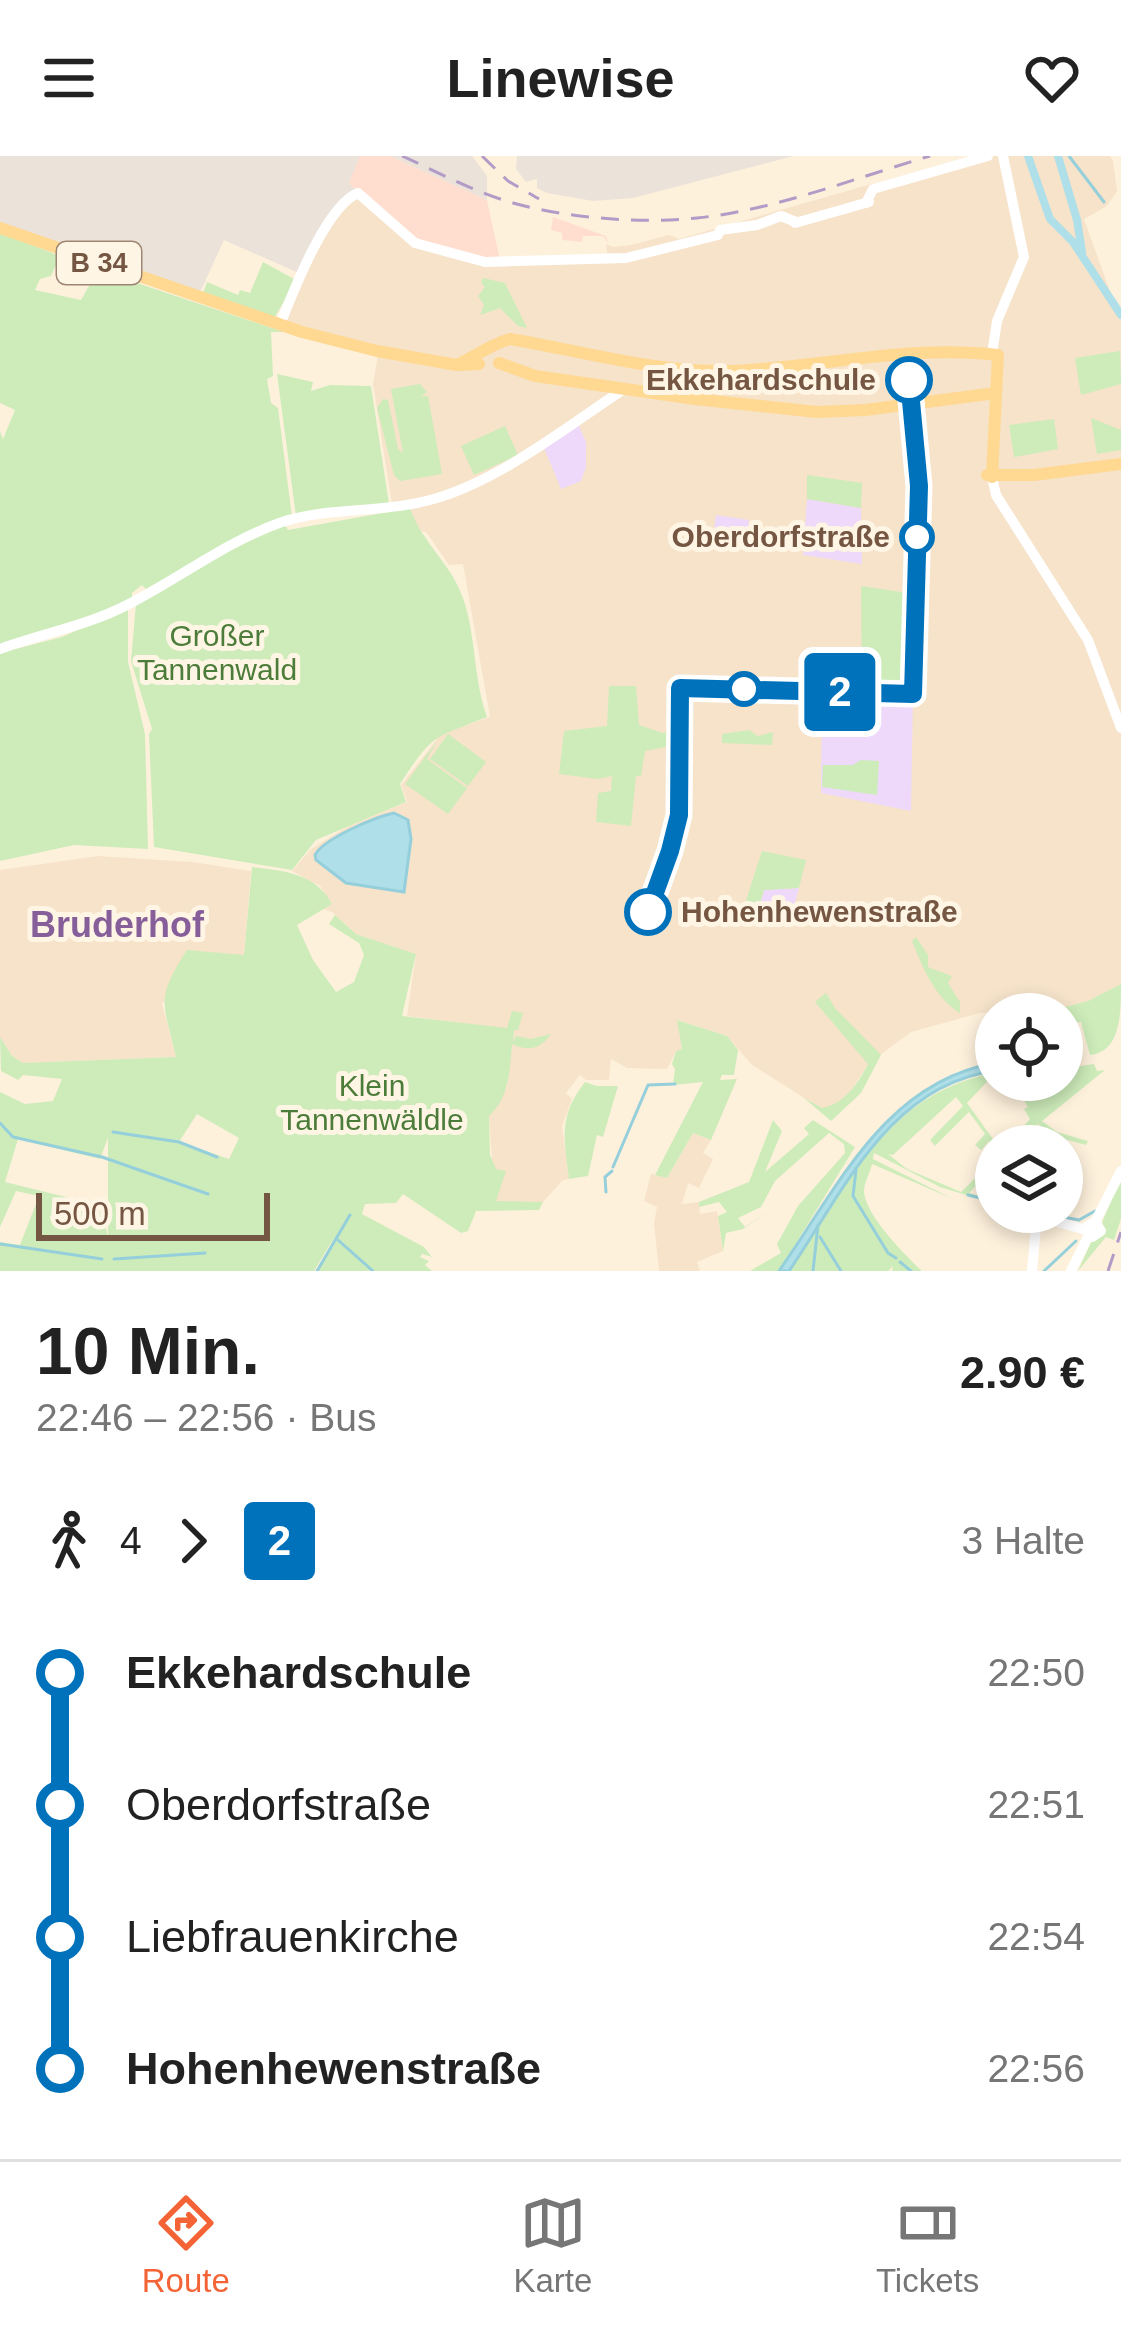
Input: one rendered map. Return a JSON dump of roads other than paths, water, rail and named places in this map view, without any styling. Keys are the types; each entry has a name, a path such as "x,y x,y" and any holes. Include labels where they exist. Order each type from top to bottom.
{"main road":[{"path":"278,319 312,253 358,193 421,246 485,262 610,260 786,221 996,157 1024,256 1000,314 989,397 990,483 1088,640 1121,728"},
{"name":"B 34","path":"0,228 359,347 457,365 485,354"},
{"path":"485,354 510,339 614,360 720,371 911,353 995,355"},
{"path":"485,354 490,369 500,363"},
{"path":"485,354 501,356 500,363"},
{"path":"500,363 526,374 617,391 824,412 989,397"},
{"path":"0,649 60,633 131,603 218,552 282,522 431,500 496,473 617,391"},
{"path":"990,483 1121,464"},
{"path":"1074,1271 1087,1226 1118,1177"},
{"path":"1033,1271 1037,1216 1087,1226"}],"water":[{"path":"394,813 408,820 411,839 404,892 346,883 316,860 320,849 339,836"},
{"path":"975,1069 975,1076 926,1096 898,1119 850,1177 789,1271 779,1271 868,1143 923,1092"}],"waterway":[{"path":"1028,156 1050,219 1073,242 1121,315"},
{"path":"1058,156 1082,252"},
{"path":"1069,156 1104,202"},
{"path":"613,1167 648,1085 675,1084"},
{"path":"0,1123 13,1137 102,1157 208,1194"},
{"path":"113,1132 179,1142 217,1157"},
{"path":"856,1170 853,1196 888,1253 896,1258"},
{"path":"606,1192 605,1177 612,1171"},
{"path":"968,1195 975,1197"},
{"path":"1083,1218 1095,1211"},
{"path":"317,1271 350,1215"},
{"path":"813,1271 818,1225"},
{"path":"820,1237 841,1271"},
{"path":"338,1240 373,1271"},
{"path":"1044,1271 1076,1241"},
{"path":"0,1244 102,1259"},
{"path":"114,1259 205,1253"},
{"path":"900,1262 911,1271"}],"railway":[{"path":"402,156 513,203 628,220 697,218 756,208 930,156"},
{"path":"482,156 508,181 539,199"},
{"path":"1108,1271 1121,1232"}],"place":[{"name":"Ekkehardschule","path":"909,380"},
{"name":"Oberdorfstraße","path":"917,537"},
{"name":"Hohenhewenstraße","path":"648,912"}],"district":[{"name":"Bruderhof","path":"117,924"}],"park label":[{"name":"Großer Tannenwald","path":"217,653"},
{"name":"Klein Tannenwäldle","path":"372,1103"}]}
